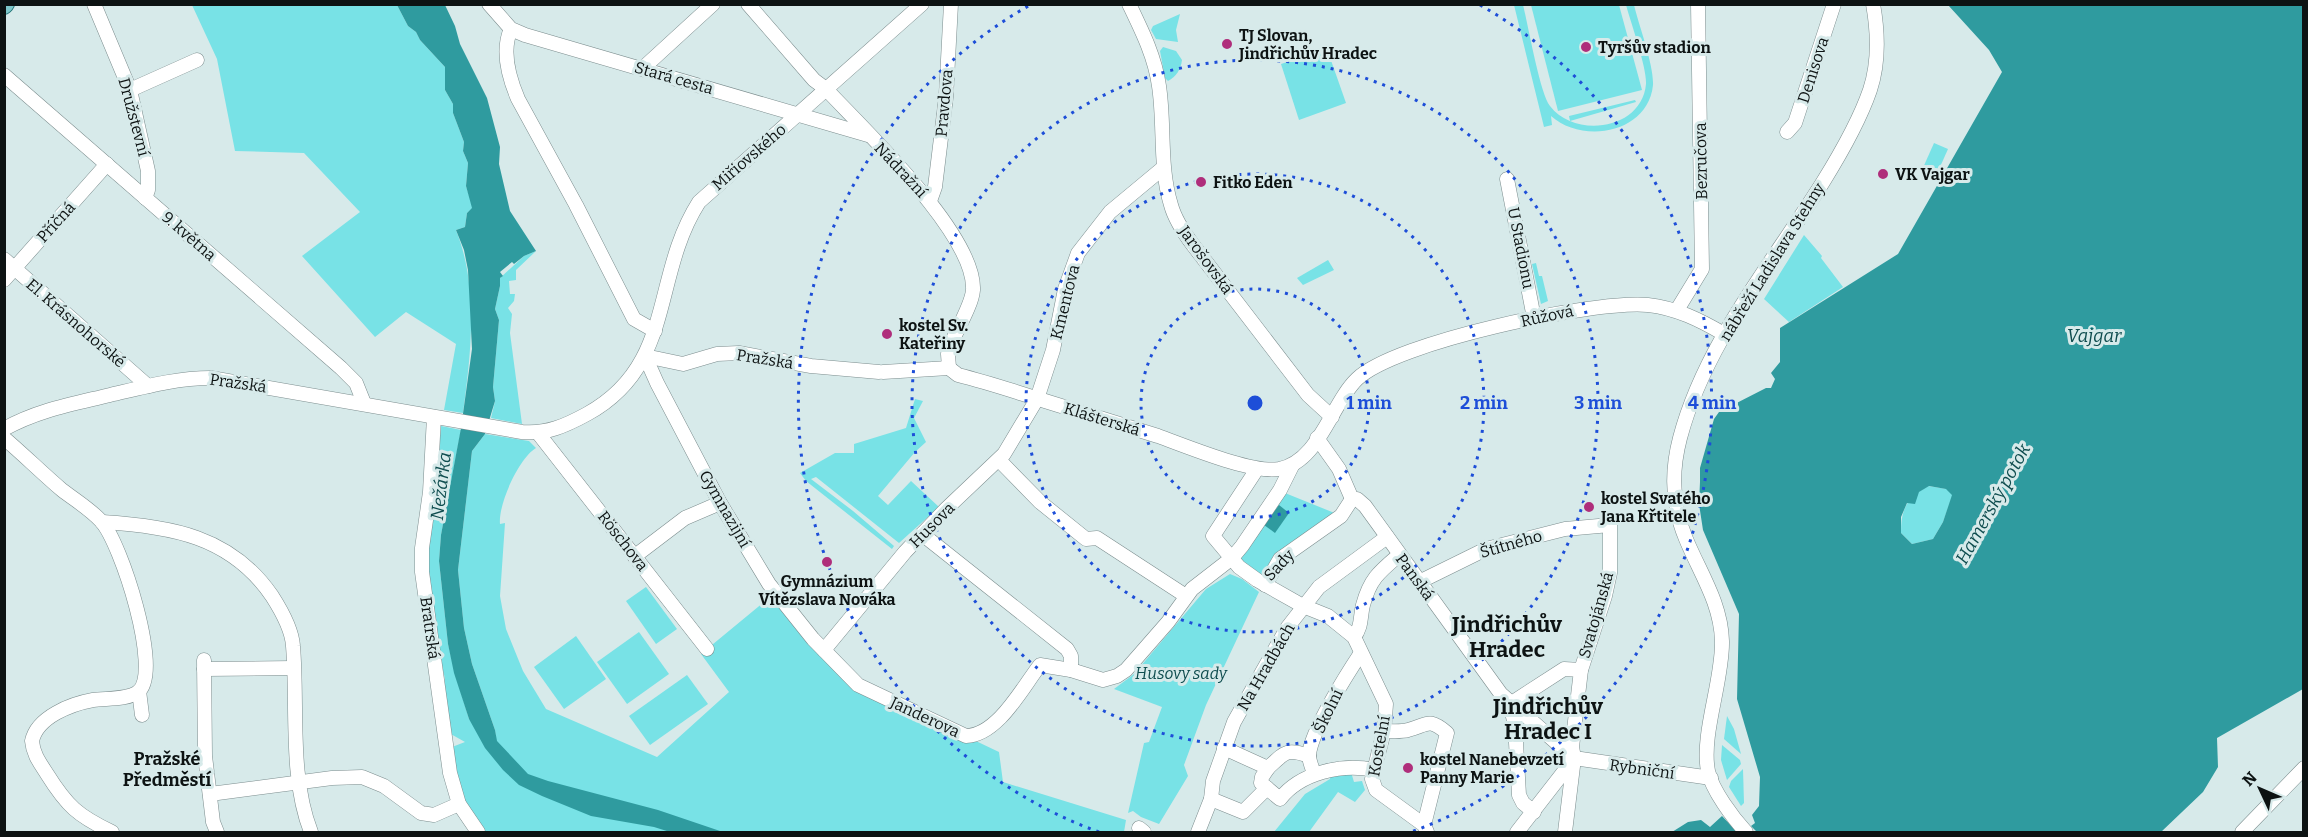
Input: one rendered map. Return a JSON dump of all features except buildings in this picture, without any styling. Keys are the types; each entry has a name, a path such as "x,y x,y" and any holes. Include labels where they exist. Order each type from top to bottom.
{"street":[{"name":"Družstevní","path":"94,4 130,90 148,171 146,198"},
{"path":"642,69 713,4"},
{"name":"Nádražní","path":"748,4 814,80 826,89 930,201 960,247 972,280 973,292 948,354 949,368"},
{"name":"Jarošovská","path":"1129,4 1150,48 1159,86 1163,168 1171,206 1186,236 1308,395 1332,417"},
{"name":"Bezručova","path":"1677,310 1702,269 1698,4"},
{"name":"Denisova","path":"1787,132 1795,123 1834,4"},
{"name":"nábřeží Ladislava Stehny","path":"1743,830 1726,807 1711,778 1708,757 1722,654 1722,633 1715,602 1679,520 1673,482 1680,438 1690,407 1724,334 1799,221 1842,151 1858,119 1870,90 1875,68 1877,25 1873,4"},
{"name":"Miřiovského","path":"645,356 655,331 678,244 699,202 922,5"},
{"name":"Stará cesta","path":"497,7 511,29 525,36 868,135"},
{"name":"Pravdova","path":"930,201 934,187 946,97 947,7"},
{"path":"511,29 506,50 518,99 576,205 634,319 655,331"},
{"path":"130,90 196,60"},
{"name":"9. května","path":"4,75 352,378 361,392 364,403"},
{"name":"Příčná","path":"4,280 10,264 107,164"},
{"name":"Kmentova","path":"1038,399 1053,350 1065,289 1078,253 1110,212 1163,168"},
{"name":"U Stadionu","path":"1506,179 1534,318"},
{"name":"El. Krásnohorské","path":"10,264 148,386"},
{"name":"Růžová","path":"1292,466 1317,438 1354,382 1371,369 1395,357 1431,345 1570,310 1617,305 1650,305 1677,310 1724,334"},
{"name":"Pražská","path":"645,356 683,364 717,354 739,353 812,366 881,372 949,368"},
{"path":"538,433 568,424 610,399 634,375 645,356"},
{"name":"Gymnazijní","path":"645,356 720,503 769,584 824,650"},
{"name":"Klášterská","path":"949,368 958,375 1257,469"},
{"name":"Pražská","path":"4,429 48,409 148,386 192,378 211,378 364,403 437,418 538,433"},
{"name":"Husova","path":"824,650 922,534 999,460 1038,399"},
{"name":"Bratrská","path":"437,418 422,548 422,572 450,773 459,804 478,832"},
{"name":"Röschova","path":"538,433 707,649"},
{"path":"4,438 102,522 115,545 138,610 147,675 145,684 130,696 85,702 54,715 40,725 32,741 36,758 67,804 91,822 112,832"},
{"path":"1317,438 1339,469 1352,500"},
{"path":"999,460 1040,502 1086,539 1097,538 1186,596"},
{"path":"1257,469 1272,470 1292,466"},
{"name":"Janderova","path":"824,650 858,685 966,736 982,733 998,720 1040,665 1071,670 1097,679 1117,676 1126,670 1199,582 1232,558 1280,490 1292,466"},
{"name":"Sady","path":"1257,469 1213,536 1239,567 1265,585 1280,559 1341,516 1352,500"},
{"name":"Panská","path":"1352,500 1357,499 1365,506 1510,704"},
{"path":"635,556 685,518 720,503"},
{"path":"102,522 151,525 199,538 223,549 263,584 281,610 293,644 299,783 303,812 311,832"},
{"name":"Štítného","path":"1419,582 1486,549 1565,529 1610,525"},
{"name":"Svatojánská","path":"1565,832 1581,670 1610,573 1610,525"},
{"path":"922,534 1067,649 1071,656 1071,670"},
{"name":"Na Hradbách","path":"1198,832 1211,799 1213,781 1234,722 1287,628 1324,582 1388,537"},
{"path":"1354,637 1360,630 1363,604 1376,574 1399,555"},
{"name":"Kostelní","path":"1265,585 1303,606 1328,616 1354,637 1386,704 1384,731 1372,779 1376,790 1425,829"},
{"name":"Školní","path":"1309,756 1313,741 1332,701 1361,653"},
{"path":"217,832 213,822 205,756 204,664 293,668"},
{"path":"1510,704 1564,669 1581,670"},
{"path":"139,691 142,715"},
{"path":"1510,704 1574,758 1517,832"},
{"path":"1510,704 1515,725 1519,795 1523,803 1533,812"},
{"path":"1384,731 1408,730 1425,723 1439,726 1447,733 1425,829"},
{"path":"1224,748 1268,768"},
{"path":"1314,773 1309,756 1292,750 1283,754 1268,768 1261,783 1280,800 1314,773 1362,768 1374,770"},
{"name":"Rybniční","path":"1574,758 1711,778"},
{"path":"2242,832 2304,768"},
{"path":"210,794 332,778 362,777 384,786 421,813 434,815 459,804"},
{"path":"1211,799 1243,812 1267,788"}],"green space":[{"path":"192,5 397,5 408,26 416,32 420,40 445,67 445,90 453,104 453,113 464,142 463,151 468,163 466,186 473,208 467,213 465,227 456,230 468,275 471,321 469,367 463,413 444,410 456,344 406,312 375,337 302,256 360,212 304,153 235,151 217,59"},
{"name":"Tyršův stadion","path":"1514,5 1523,5 1538,74 1550,106 1561,116 1575,123 1590,126 1606,125 1620,120 1633,111 1642,100 1646,77 1626,5 1634,5 1653,77 1648,102 1639,114 1627,124 1612,129 1579,130 1564,125 1551,116 1552,125 1544,127"},
{"name":"Tyršův stadion","path":"1531,5 1619,5 1642,90 1558,111"},
{"path":"1180,14 1176,30 1178,42 1156,39 1151,30 1153,26"},
{"path":"1163,47 1176,51 1182,60 1178,72 1168,81 1165,78 1160,51"},
{"path":"1327,49 1346,103 1299,120 1281,64"},
{"path":"1635,100 1636,102 1570,121 1569,116"},
{"path":"1934,143 1948,149 1936,176 1922,170"},
{"path":"1804,235 1822,256 1821,258 1843,287 1789,322 1764,299"},
{"path":"536,251 516,270 516,280 509,281 510,294 515,294 514,301 508,308 512,314 510,333 522,424 491,418 495,401 493,387 499,320 495,309 500,278 524,256"},
{"path":"1328,260 1334,270 1303,285 1297,278"},
{"path":"1536,263 1539,276 1542,276 1548,301 1541,304 1532,264"},
{"path":"915,399 923,401 914,418 926,442 878,496 888,505 911,481 939,507 899,543 816,477 811,479 894,546 892,549 806,481 800,473 835,453 854,453 854,444 906,428"},
{"path":"441,426 461,430 441,535 439,561 448,644 469,719 496,741 495,730 472,664 464,628 458,570 472,451 485,434 529,441 536,448 529,453 517,471 502,505 500,524 505,523 500,596 506,629 523,671 546,709 657,757 729,692 701,654 776,592 858,685 999,752 1003,782 1126,820 1124,832 484,832 459,791 452,747 465,742 449,733 443,685 445,679 431,601 430,522 433,522"},
{"path":"1928,486 1947,489 1953,494 1943,522 1933,539 1912,544 1901,533 1902,517 1910,500"},
{"path":"1285,493 1337,514 1301,541 1294,540 1282,549 1283,554 1265,577 1240,563 1239,555"},
{"name":"Husovy sady","path":"1230,574 1242,579 1259,592 1206,705 1184,765 1188,776 1159,824 1133,811 1128,813 1144,743 1149,742 1162,707 1114,689 1134,674 1206,589"},
{"path":"646,587 677,629 656,644 626,601"},
{"path":"639,632 669,674 627,704 597,662"},
{"path":"576,636 606,679 564,709 534,667"},
{"path":"687,675 708,704 650,745 629,716"},
{"path":"1727,716 1734,729 1741,754 1724,739"},
{"path":"1722,745 1740,760 1741,764 1727,780 1721,760"},
{"path":"1743,769 1744,803 1741,806 1729,787 1731,781"},
{"path":"1351,772 1354,782 1362,781 1365,790 1355,802 1338,792 1309,832 1274,832 1305,794 1330,779 1330,776"}],"water":[{"path":"397,5 445,5 460,44 487,98 500,147 499,164 510,211 536,251 524,256 514,264 512,262 500,272 503,276 500,278 495,309 499,320 493,387 495,401 485,434 472,451 458,570 464,628 472,664 497,741 528,774 658,810 723,832 670,832 591,816 542,796 519,785 503,770 485,748 469,719 454,673 448,644 439,561 441,535 461,428 472,349 468,270 464,250 456,230 465,227 467,213 472,208 466,186 468,163 463,151 464,142 453,113 453,104 445,90 445,67 420,40 416,32 408,26"},
{"name":"Vajgar","path":"1948,5 2303,5 2303,689 2217,738 2218,767 2203,792 2161,832 1757,832 1751,826 1755,823 1752,815 1759,806 1760,777 1737,699 1739,614 1703,530 1699,504 1700,468 1714,419 1719,412 1766,388 1771,388 1775,379 1771,373 1780,362 1780,328 1898,254 2002,72 1989,50","holes":["1929,486 1946,489 1952,495 1943,522 1933,539 1912,544 1901,533 1901,517 1907,503 1915,504 1919,492"]},
{"path":"1279,505 1289,513 1275,533 1264,525"},
{"path":"1722,816 1737,832 1672,832 1688,822 1701,820 1710,827"}],"place":[{"name":"TJ Slovan, Jindřichův Hradec","path":"1227,44"},
{"name":"Tyršův stadion","path":"1586,47"},
{"name":"VK Vajgar","path":"1883,174"},
{"name":"Fitko Eden","path":"1201,182"},
{"name":"kostel Sv. Kateřiny","path":"887,334"},
{"name":"kostel Svatého Jana Křtitele","path":"1589,507"},
{"name":"Gymnázium Vítězslava Nováka","path":"827,562"},
{"name":"kostel Nanebevzetí Panny Marie","path":"1408,768"}],"district":[{"name":"Jindřichův Hradec","path":"1507,636"},
{"name":"Jindřichův Hradec I","path":"1548,718"},
{"name":"Pražské Předměstí","path":"167,769"}],"water label":[{"name":"Nežárka","path":"441,486"},
{"name":"Hamerský potok","path":"1993,504"}]}
